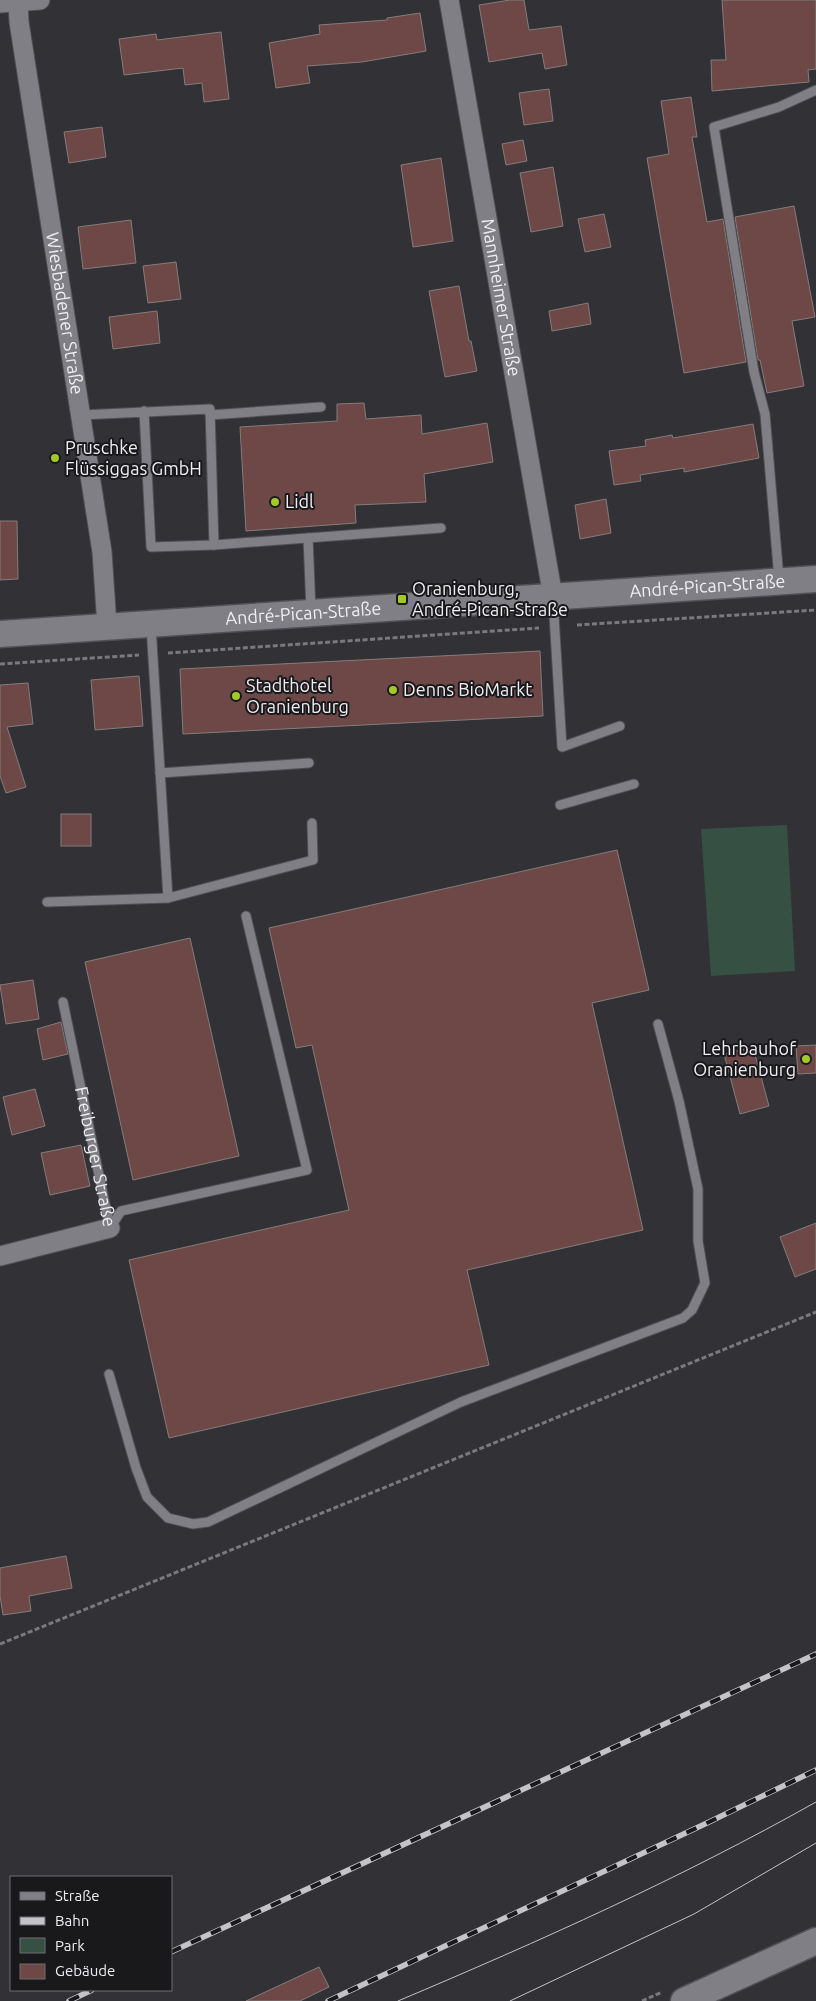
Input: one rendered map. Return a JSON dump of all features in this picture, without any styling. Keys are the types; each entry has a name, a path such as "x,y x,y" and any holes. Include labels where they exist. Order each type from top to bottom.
{"street":[{"path":"9,2 40,0"},
{"name":"Mannheimer Straße","path":"449,0 553,597"},
{"name":"Wiesbadener Straße","path":"9,2 22,41 82,415 102,552 107,626"},
{"name":"André-Pican-Straße","path":"0,634 816,579"},
{"name":"Freiburger Straße","path":"0,1256 110,1228"},
{"path":"684,2001 715,1995 816,1941"}],"lane":[{"path":"780,582 765,414 754,372 714,127 779,107 816,90"},
{"path":"210,415 321,407"},
{"path":"82,415 210,409 214,545"},
{"path":"144,411 151,547 214,545 442,528"},
{"path":"308,538 311,613"},
{"path":"553,597 562,747 620,726"},
{"path":"151,623 168,898"},
{"path":"160,773 309,763"},
{"path":"560,805 634,784"},
{"path":"47,902 168,898 313,860 312,823"},
{"path":"110,1228 121,1211 307,1170 246,916"},
{"name":"Freiburger Straße","path":"63,1002 110,1228"},
{"path":"109,1374 136,1468 147,1497 168,1518 193,1524 208,1522 461,1402 683,1318 692,1310 705,1282 698,1241 698,1189 679,1101 658,1024"}],"path":[{"path":"577,625 816,610"},
{"path":"0,664 539,628"},
{"path":"0,1644 816,1312"}],"green space":[{"path":"787,825 795,971 711,976 701,829"}],"building":[{"path":"510,0 524,0 529,30 561,26 567,65 545,69 542,53 489,62 479,5"},
{"path":"722,0 816,0 816,69 808,70 809,82 712,91 711,60 726,60"},
{"path":"420,13 426,51 362,62 307,66 310,83 276,88 269,43 320,34 319,25 387,20 387,18"},
{"path":"221,32 229,99 204,102 202,83 185,85 183,68 124,75 119,39 156,34 157,40"},
{"path":"549,89 553,121 524,125 519,93"},
{"path":"691,97 697,137 692,137 707,222 723,219 746,362 684,373 647,158 669,154 661,101"},
{"path":"102,127 106,157 69,163 64,132"},
{"path":"523,140 527,161 506,165 502,144"},
{"path":"441,158 453,241 413,247 401,165"},
{"path":"553,167 563,226 531,232 520,173"},
{"path":"794,206 815,317 792,321 804,386 767,393 760,360 758,360 735,217"},
{"path":"604,214 611,247 585,252 578,219"},
{"path":"131,220 136,263 83,269 78,227"},
{"path":"176,262 181,299 148,303 143,266"},
{"path":"459,286 469,341 471,341 477,371 445,377 429,291"},
{"path":"588,303 591,324 552,331 549,311"},
{"path":"157,311 160,343 113,349 109,317"},
{"path":"364,403 366,419 421,415 422,434 487,423 493,462 424,474 426,502 355,505 356,523 246,531 240,427 337,421 337,404"},
{"path":"753,424 759,458 684,472 684,468 640,475 641,481 614,485 609,451 646,446 645,440 672,435 673,438"},
{"path":"606,499 611,533 580,539 575,505"},
{"path":"0,521 17,521 18,579 0,580"},
{"path":"540,651 543,716 183,734 180,669"},
{"path":"139,676 143,726 95,730 91,680"},
{"path":"28,683 33,724 7,727 26,787 6,793 0,776 0,685"},
{"path":"61,814 91,814 91,846 61,846"},
{"path":"617,850 649,990 592,1003 643,1230 467,1270 489,1365 169,1438 129,1260 349,1210 312,1045 296,1048 269,928"},
{"path":"190,938 239,1156 133,1180 85,962"},
{"path":"33,980 39,1019 6,1024 0,985"},
{"path":"61,1022 68,1054 43,1060 37,1029"},
{"name":"Lehrbauhof Oranienburg","path":"816,1045 816,1073 798,1074 796,1046"},
{"path":"753,1047 769,1106 740,1114 724,1054"},
{"path":"35,1089 45,1126 12,1135 3,1097"},
{"path":"81,1145 90,1186 50,1195 41,1153"},
{"path":"816,1223 816,1269 795,1277 780,1237"},
{"path":"66,1556 72,1588 29,1596 31,1611 3,1615 0,1596 0,1568"},
{"path":"319,1967 329,1987 300,2001 246,2001"}],"tram line":[{"path":"398,2001 610,1908 714,1857 816,1802"},
{"path":"510,2001 694,1914 816,1843"}],"railway":[{"path":"172,1952 816,1654"},
{"path":"328,2001 816,1770"},
{"path":"69,2001 90,1991"}],"place":[{"name":"Pruschke Flüssiggas GmbH","path":"55,458"},
{"name":"Lidl","path":"275,502"},
{"name":"Oranienburg, André-Pican-Straße","path":"402,599"},
{"name":"Denns BioMarkt","path":"393,690"},
{"name":"Stadthotel Oranienburg","path":"236,696"},
{"name":"Lehrbauhof Oranienburg","path":"806,1059"}]}
